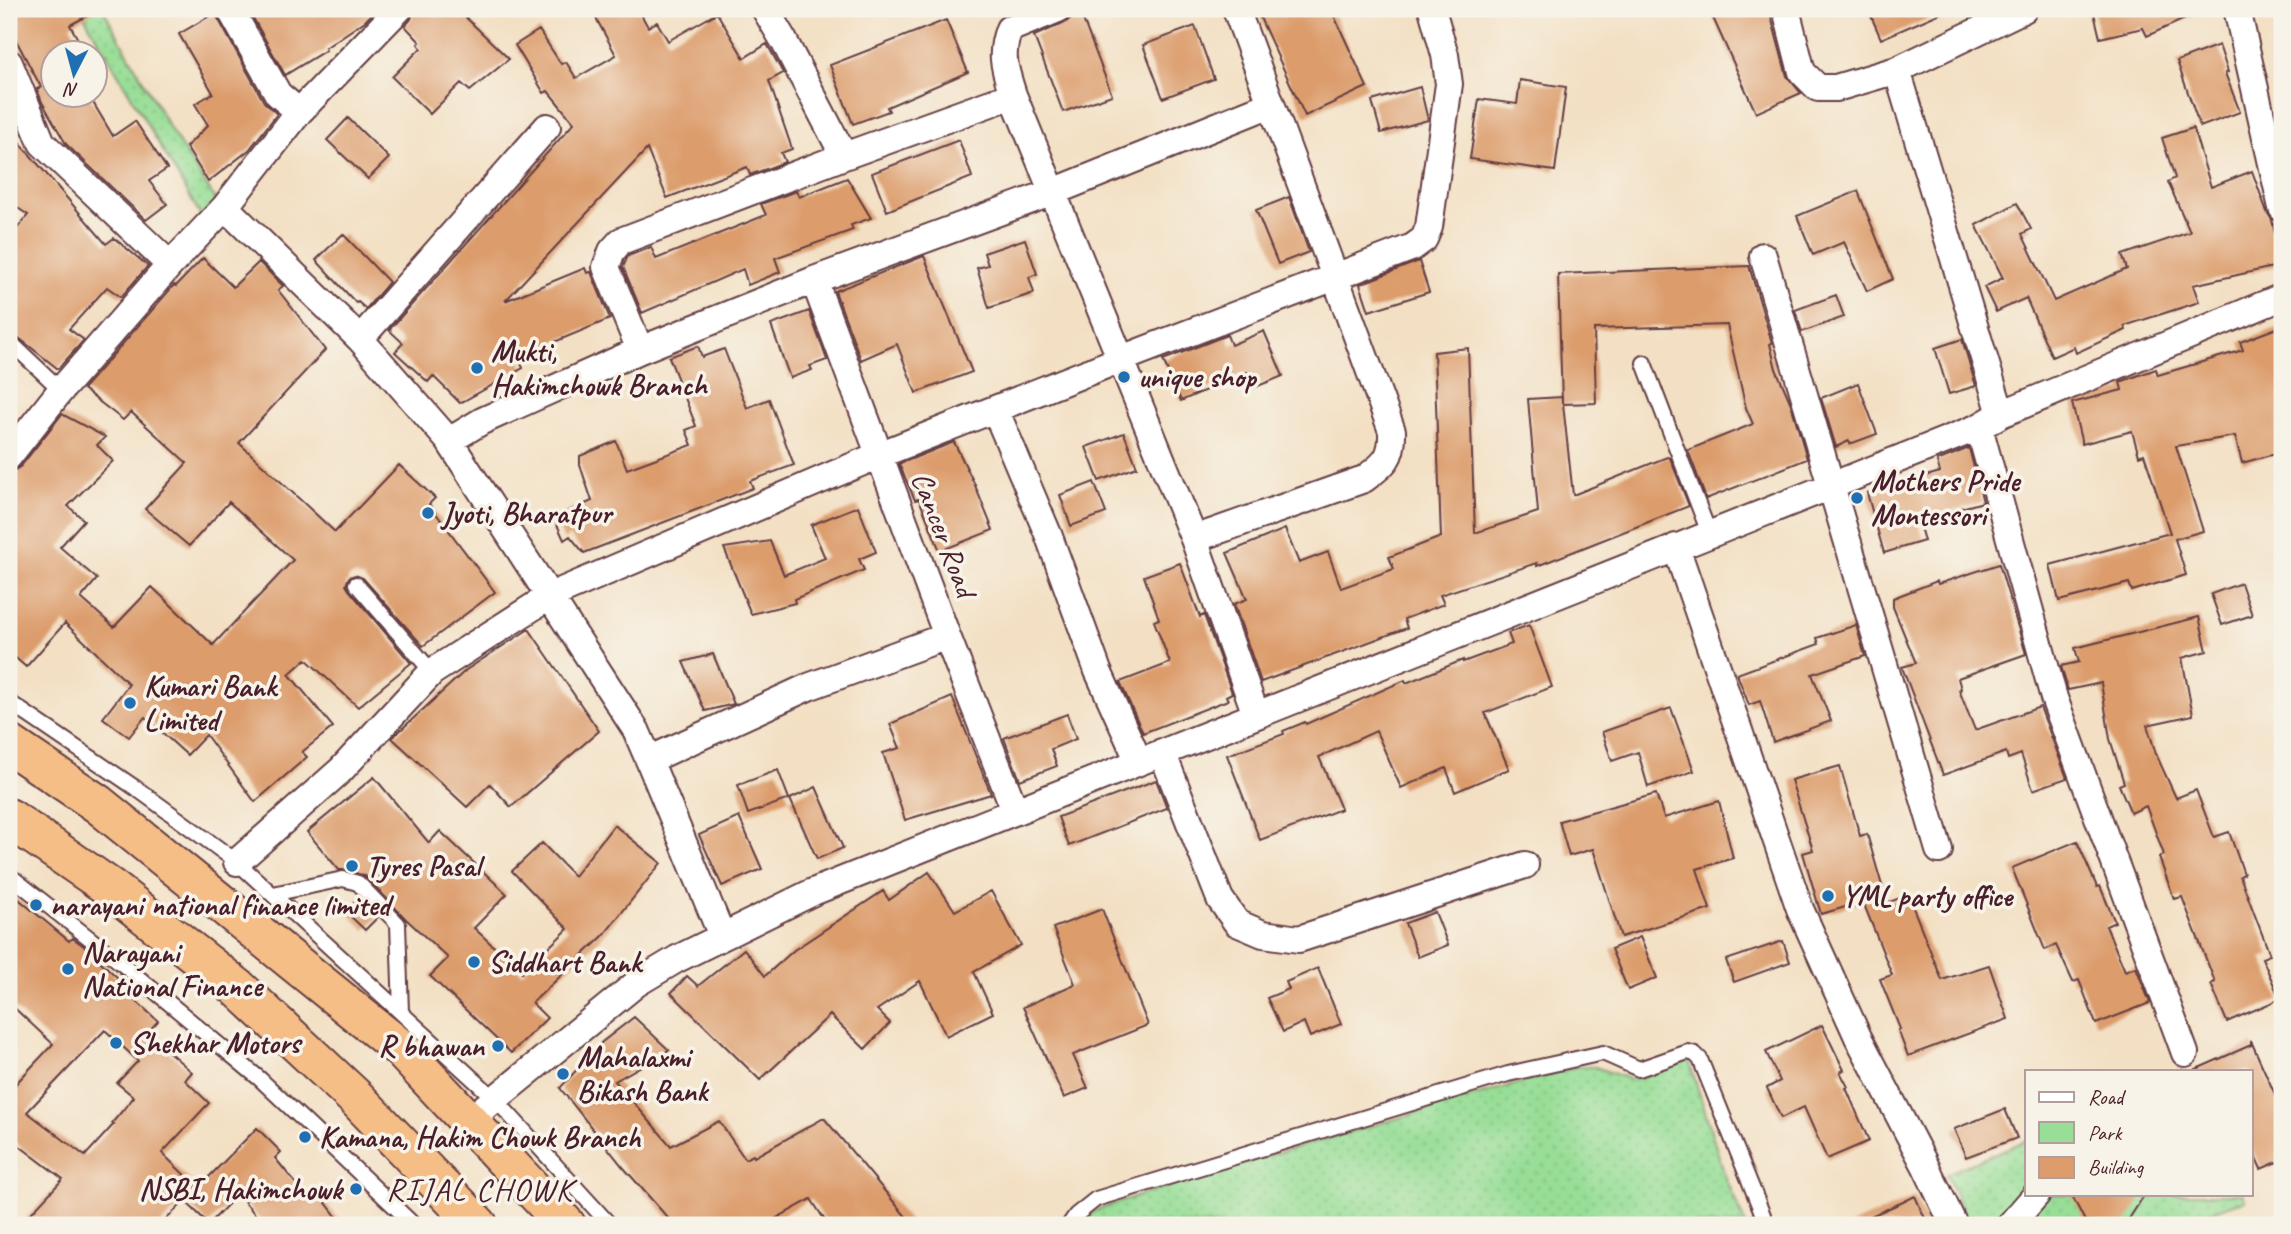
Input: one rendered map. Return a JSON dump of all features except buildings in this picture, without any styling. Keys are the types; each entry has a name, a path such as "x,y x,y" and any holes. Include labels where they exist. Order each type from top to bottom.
{"highway":[{"path":"9,744 98,804 400,1048 481,1110 565,1225"},
{"path":"9,818 112,889 238,988 357,1099 478,1225"}],"street":[{"path":"230,9 278,94 299,112"},
{"path":"9,456 61,390 170,265 225,208 299,112 399,9"},
{"path":"765,9 844,156"},
{"path":"1058,9 1009,29 1002,59 1013,94 1194,539 1256,715"},
{"path":"1194,539 1364,479 1381,467 1392,448 1392,430 1236,9"},
{"path":"237,862 341,770 432,672 550,596 879,455 1413,247 1424,239 1429,227 1449,84 1445,55 1432,9"},
{"path":"1786,9 1802,72 1818,88 1836,88 1896,70 1995,15 2024,9"},
{"path":"2236,9 2282,208"},
{"path":"9,63 43,143 170,265"},
{"path":"1896,70 1990,421 2054,698 2185,1053"},
{"path":"639,350 606,267 612,251 621,242 1013,94"},
{"path":"449,441 482,421 639,350 814,280 1053,192 1271,104"},
{"path":"360,339 547,127"},
{"path":"225,208 360,339 449,441 636,730 722,936"},
{"path":"1763,256 1939,850"},
{"name":"Cancer Road","path":"814,280 1015,811"},
{"path":"481,1110 636,984 677,959 813,892 1990,421 2282,297"},
{"path":"995,409 1048,534 1098,671 1150,757 1168,772 1220,899 1237,923 1263,934 1299,939 1525,866"},
{"path":"1676,547 1800,909 1858,1037 1954,1225"},
{"path":"649,760 808,687 947,636"},
{"path":"2010,1225 2036,1196"}],"lane":[{"path":"9,341 61,390"},
{"path":"1644,363 1709,533"},
{"path":"356,583 432,672"},
{"path":"9,702 141,791 237,862 401,1012 481,1110 610,1225"},
{"path":"9,875 121,963 260,1079 414,1225"},
{"path":"273,894 343,879 358,883 398,924 401,1012"},
{"path":"1069,1225 1076,1215 1096,1199 1508,1074 1602,1053 1639,1069 1688,1052 1700,1059 1767,1225"}],"green space":[{"path":"80,9 103,9 173,134 219,205 204,221 108,57 108,38 97,38"},
{"path":"1689,1060 1725,1176 1746,1225 1085,1225 1093,1212 1208,1173 1579,1066 1595,1067 1632,1080"},
{"path":"2025,1141 2025,1196 2244,1196 2245,1200 2176,1225 1969,1225 1946,1174"}],"place":[{"name":"Mukti, Hakimchowk Branch","path":"477,368"},
{"name":"unique shop","path":"1124,377"},
{"name":"Mothers Pride Montessori","path":"1857,498"},
{"name":"Jyoti, Bharatpur","path":"428,513"},
{"name":"Kumari Bank Limited","path":"130,703"},
{"name":"Tyres Pasal","path":"352,866"},
{"name":"YML party office","path":"1828,896"},
{"name":"narayani national finance limited","path":"36,905"},
{"name":"Siddhart Bank","path":"474,962"},
{"name":"Narayani National Finance","path":"68,969"},
{"name":"Shekhar Motors","path":"116,1043"},
{"name":"R bhawan","path":"498,1046"},
{"name":"Mahalaxmi Bikash Bank","path":"563,1074"},
{"name":"Kamana, Hakim Chowk Branch","path":"305,1137"},
{"name":"NSBI, Hakimchowk","path":"356,1189"}],"district":[{"name":"RIJAL CHOWK","path":"480,1189"}]}
